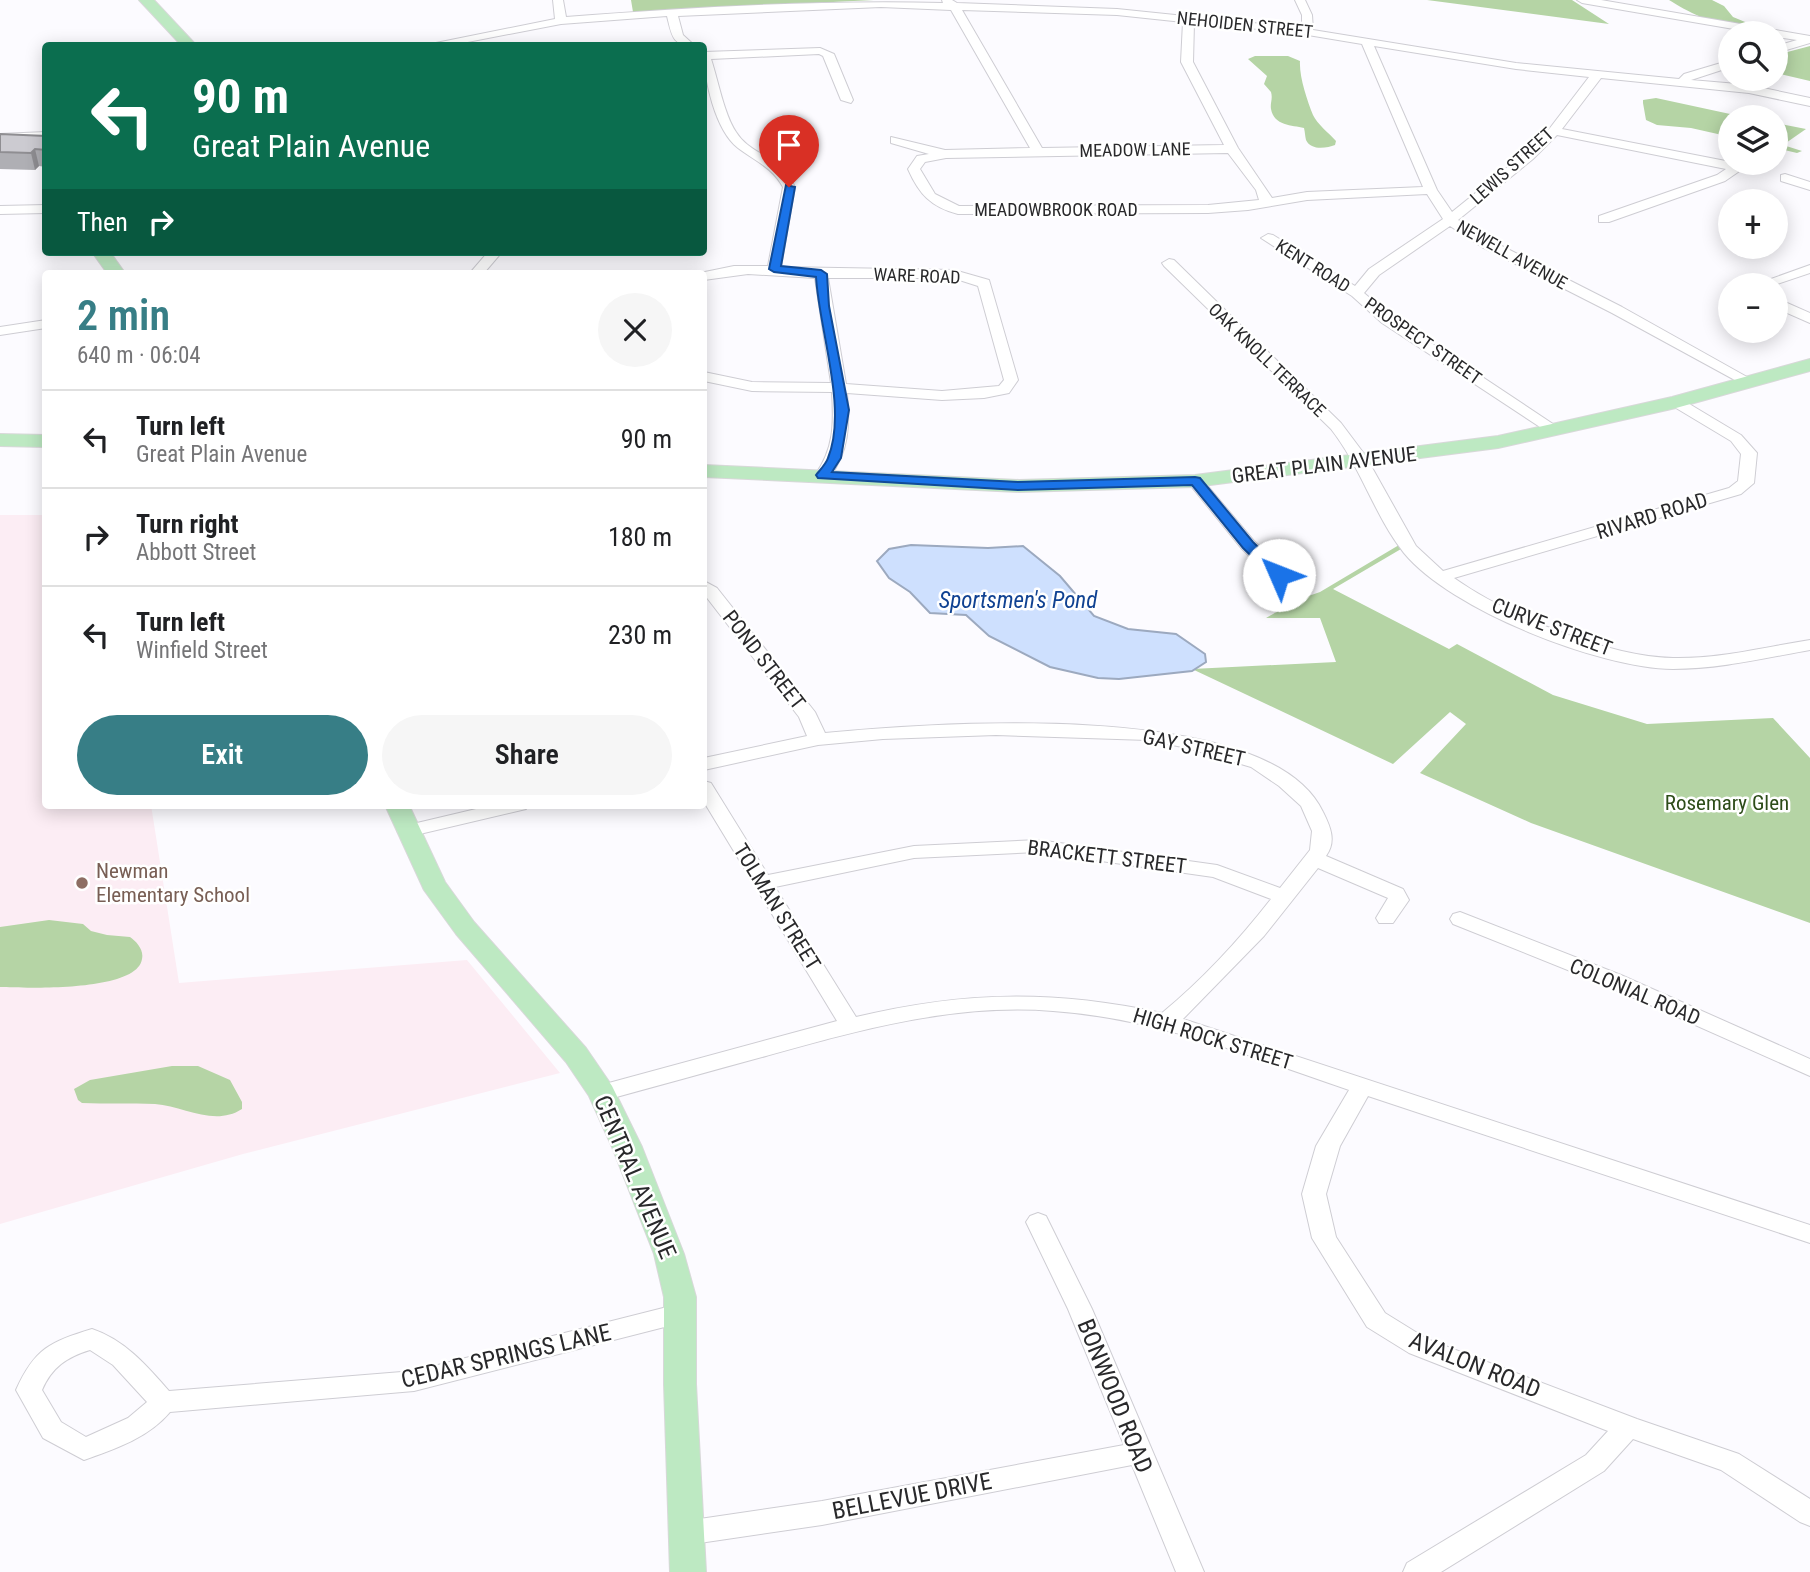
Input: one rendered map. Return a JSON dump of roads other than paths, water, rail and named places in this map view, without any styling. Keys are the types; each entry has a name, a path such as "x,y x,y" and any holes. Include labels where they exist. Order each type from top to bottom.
{"main road":[{"path":"146,0 186,42"},
{"name":"GREAT PLAIN AVENUE","path":"707,471 1018,486 1195,481 1497,442 1676,402 1810,365"},
{"path":"0,440 42,441"},
{"name":"CENTRAL AVENUE","path":"402,818 433,884 465,928 576,1055 601,1093 627,1147 669,1254 680,1297 688,1572"}],"street":[{"path":"558,0 561,20"},
{"path":"881,4 920,0"},
{"path":"1300,0 1307,15 1308,31"},
{"path":"1582,0 1810,39"},
{"name":"NEHOIDEN STREET","path":"447,42 561,20 881,4 950,4 1117,12 1308,31 1516,66 1749,89 1810,102"},
{"path":"950,4 1038,152"},
{"path":"672,13 678,36 685,42"},
{"path":"1189,19 1187,62 1232,149 1262,190 1267,202"},
{"path":"1788,46 1810,39"},
{"name":"NEWELL AVENUE","path":"1366,41 1431,190 1451,220 1487,244 1749,382"},
{"path":"707,55 820,51 828,54 847,100"},
{"path":"1683,82 1688,76 1718,67"},
{"name":"LEWIS STREET","path":"1451,220 1529,156 1554,131 1596,76"},
{"path":"708,86 734,140 776,166 789,187 774,269"},
{"path":"1554,131 1737,167 1721,178 1604,219"},
{"path":"0,138 42,136"},
{"path":"895,140 946,154"},
{"name":"MEADOW LANE","path":"1038,152 1232,149"},
{"name":"MEADOWBROOK ROAD","path":"1038,152 946,154 921,159 914,169 924,192 930,198 957,210 1208,209 1321,194 1431,190"},
{"path":"1785,178 1810,186"},
{"path":"0,210 42,209"},
{"name":"PROSPECT STREET","path":"1451,220 1374,272 1357,293 1363,302 1387,320 1554,430"},
{"name":"KENT ROAD","path":"1268,238 1357,293"},
{"path":"480,270 492,256"},
{"name":"OAK KNOLL TERRACE","path":"1169,263 1337,427 1360,460"},
{"path":"707,275 731,270 774,269 821,274 823,306 843,410 841,435 835,458 823,475"},
{"path":"1788,276 1810,269"},
{"name":"WARE ROAD","path":"821,274 954,274 984,283 1011,380 1004,390 970,396 838,388"},
{"path":"1788,308 1810,319"},
{"path":"0,320 42,314"},
{"path":"0,331 42,325"},
{"path":"707,377 741,385 838,388"},
{"name":"RIVARD ROAD","path":"1440,577 1648,519 1735,491 1746,483 1749,453 1745,448 1736,438 1676,402"},
{"name":"CURVE STREET","path":"1360,460 1411,550 1458,590 1523,620 1586,645 1651,662 1691,663 1810,645"},
{"path":"1195,481 1248,545 1279,575"},
{"name":"POND STREET","path":"707,590 808,716 818,738"},
{"name":"GAY STREET","path":"707,763 818,738 883,733 996,729 1148,734 1191,743 1258,763 1305,800 1322,831 1320,851 1315,859"},
{"name":"TOLMAN STREET","path":"707,792 851,1026"},
{"path":"402,818 483,809"},
{"name":"BRACKETT STREET","path":"761,883 914,852 1038,846 1217,872 1284,897"},
{"path":"1166,1021 1257,931 1315,859 1396,894 1399,900 1386,918"},
{"name":"COLONIAL ROAD","path":"1460,919 1613,980 1810,1068"},
{"name":"HIGH ROCK STREET","path":"601,1093 851,1026 931,1009 994,1003 1049,1003 1119,1011 1166,1021 1810,1234"},
{"name":"AVALON ROAD","path":"1362,1087 1328,1146 1314,1194 1324,1238 1376,1320 1418,1346 1628,1427 1730,1462 1810,1514"},
{"name":"BONWOOD ROAD","path":"1038,1222 1080,1309 1190,1572"},
{"name":"CEDAR SPRINGS LANE","path":"163,1402 414,1381 679,1314"},
{"path":"92,1339 109,1346 137,1372 163,1402 153,1415 130,1431 84,1449 52,1430 29,1390 39,1365 61,1349 92,1339"},
{"path":"1417,1572 1595,1463 1628,1427"},
{"name":"BELLEVUE DRIVE","path":"686,1533 822,1513 1138,1452"}],"water":[{"name":"Sportsmen's Pond","path":"911,545 988,548 1023,546 1060,576 1094,616 1128,629 1176,634 1205,654 1206,662 1192,671 1119,679 1098,678 1050,667 989,636 966,615 930,613 910,592 889,578 877,561 889,549"}],"place":[{"name":"Newman Elementary School","path":"82,883"}],"park label":[{"name":"Rosemary Glen","path":"1727,803"}]}
